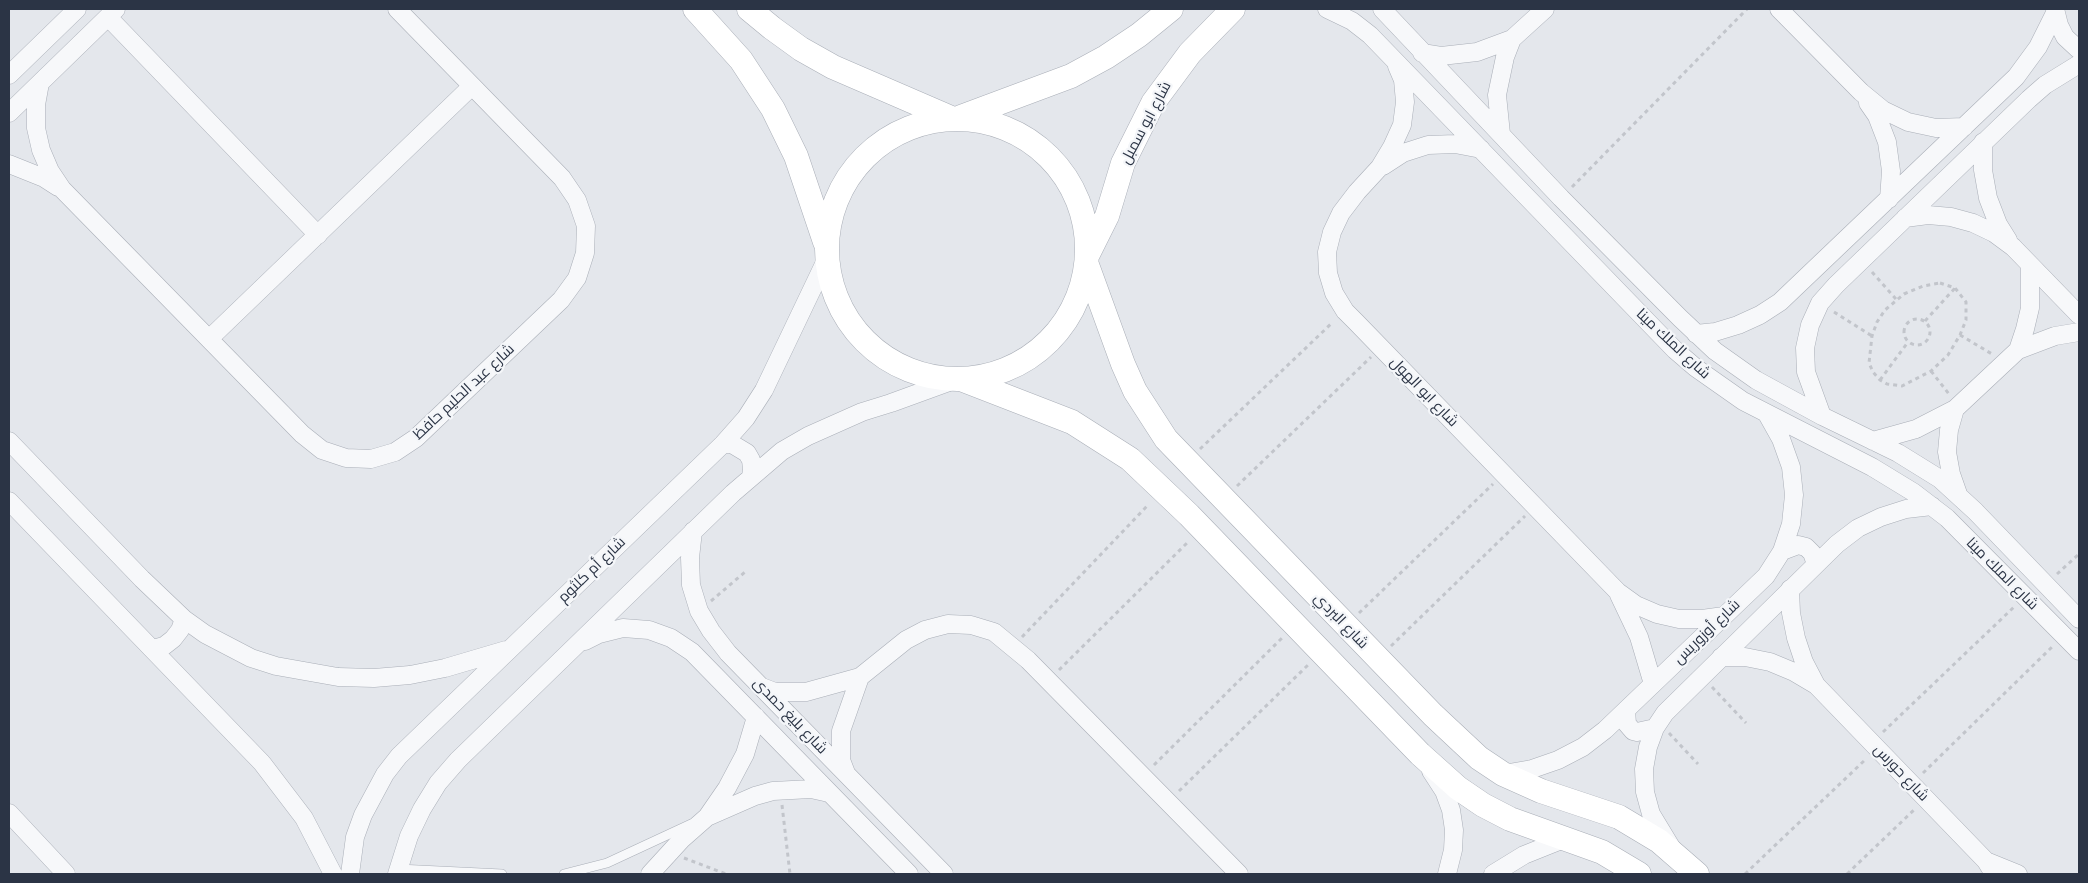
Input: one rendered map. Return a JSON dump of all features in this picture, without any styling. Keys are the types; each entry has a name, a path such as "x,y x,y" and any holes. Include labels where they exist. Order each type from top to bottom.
{"street":[{"path":"12,68 77,9"},
{"name":"شارع عبد الحليم حافظ","path":"40,83 36,105 41,150 50,171 62,189 302,434 322,450 346,458 371,459 395,452 416,438 561,300 577,278 585,253 586,226 578,200 562,178 397,9"},
{"path":"696,9 741,60 773,109 796,156 827,252 831,280 840,303 852,324 868,343 887,358 909,369 932,376 959,379 1072,422 1130,459 1202,528 1420,754 1458,788 1510,820 1602,852 1639,874"},
{"path":"397,872 409,836 422,808 438,783 458,760 750,477 782,451 834,422 959,379 991,375 1020,363 1045,346 1065,322 1079,295 1087,260 1086,226 1077,197 1062,171 1041,149 1016,132 987,122 954,118 833,67 802,49 749,9"},
{"path":"827,252 830,221 839,194 854,169 873,149 897,133 923,122 954,118 1071,76 1106,57 1139,35 1172,9"},
{"name":"شارع ابو سمبل","path":"1087,260 1107,216 1123,163 1153,103 1190,52 1233,9"},
{"name":"شارع الملك مينا","path":"1326,9 1351,15 1675,350 1719,386 1767,414 1872,467 1932,506 2079,651"},
{"name":"شارع الملك مينا","path":"1382,9 1561,198 1715,351 1749,375 1822,416 1919,465 1958,495 2079,619"},
{"path":"1422,53 1459,55 1477,52 1512,39 1545,9"},
{"path":"1779,9 1861,92 1883,110 1908,122 1936,128 1964,127"},
{"path":"2055,11 2065,37 2079,50"},
{"path":"1696,334 1715,332 1738,325 1780,302 2016,77 2038,47 2055,11"},
{"path":"9,113 112,13 318,235"},
{"path":"1501,134 1498,115 1499,86 1505,57 1512,39"},
{"name":"شارع ابو الهول","path":"1394,59 1403,80 1405,102 1402,125 1380,167 1341,213 1332,232 1327,252 1328,273 1334,293 1345,311 1618,592 1636,605 1657,614 1702,620 1724,616"},
{"path":"1822,416 1806,372 1805,348 1810,325 1820,303 1861,260 1983,142 2045,85 2079,64"},
{"path":"209,339 472,86"},
{"path":"1861,92 1877,116 1887,142 1891,171 1889,199"},
{"path":"1983,142 1983,170 1988,198 1998,224 2013,247 2079,315"},
{"name":"شارع ابو الهول","path":"1380,167 1403,153 1428,145 1455,144 1480,149"},
{"name":"شارع عبد الحليم حافظ","path":"9,164 44,178 62,189"},
{"path":"1905,218 1928,215 1951,217 1973,223 1994,233 2013,247"},
{"name":"شارع أم كلثوم","path":"350,874 355,836 363,814 385,774 399,756 723,444 746,418 764,390 827,252"},
{"name":"شارع البردي","path":"1087,260 1123,364 1135,391 1166,439 1352,632 1460,740 1503,774 1541,791 1619,817 1646,833 1675,854 1697,874"},
{"path":"2018,350 2026,329 2030,308 2030,265"},
{"path":"1815,270 1815,278 1820,285 1828,288 1836,285"},
{"path":"1873,441 1916,429 1956,408 2018,350 2055,336 2079,332"},
{"path":"1956,408 1949,430 1947,452 1950,474 1958,495"},
{"name":"شارع أوزوريس","path":"1503,774 1532,769 1558,760 1583,747 1605,730 1766,576 1782,551 1791,524 1794,495 1791,466 1781,439 1767,414"},
{"path":"9,441 142,579 184,619 205,634 251,658 276,666 338,677 374,678 410,675 445,668 508,649"},
{"path":"723,444 732,444 747,452 752,468 750,477"},
{"path":"9,501 262,763 304,818 333,874"},
{"name":"شارع أوزوريس","path":"1675,854 1651,814 1645,792 1644,769 1648,747 1657,725 1702,676 1790,589 1851,534 1881,517 1906,509 1932,506"},
{"name":"شارع بليغ حمدى","path":"693,531 690,558 691,584 699,612 711,632 728,653 944,874"},
{"path":"1782,551 1798,545 1806,547 1812,553 1816,564"},
{"name":"شارع حورس","path":"1790,589 1791,613 1796,638 1804,662 1816,685"},
{"name":"شارع ابو الهول","path":"1618,592 1639,637 1653,684"},
{"path":"153,649 164,646 174,639 184,619"},
{"path":"762,688 775,692 806,692 860,677 906,640 925,630 948,624 971,625 994,632 1013,646 1239,874"},
{"name":"شارع بليغ حمدى","path":"576,645 599,634 623,628 649,630 671,638 692,652 909,874"},
{"path":"1327,658 1352,632"},
{"path":"712,671 718,656 728,653"},
{"name":"شارع حورس","path":"1720,658 1745,657 1770,662 1794,672 1816,685 1990,867 2018,874"},
{"path":"846,774 842,760 841,731 860,677"},
{"path":"1626,710 1627,724 1633,731 1638,732 1657,725"},
{"path":"650,874 669,852 707,817 737,772 752,736 756,717"},
{"path":"1420,754 1444,791 1451,810 1454,850 1447,874"},
{"path":"707,817 755,796 780,790 811,789 829,793"},
{"path":"9,813 66,874"},
{"path":"1493,874 1524,854 1564,839"}],"lane":[{"path":"564,874 607,863 707,817"},
{"path":"397,872 502,874"}],"path":[{"path":"1561,198 1747,9"},
{"path":"1861,260 1896,299"},
{"path":"1940,283 1955,288 1962,294 1966,302 1967,311 1964,328 1948,355 1931,371 1902,386 1887,384 1880,380 1873,372 1869,363 1872,336 1877,322 1896,299 1913,289 1940,283"},
{"path":"1925,321 1955,288"},
{"path":"1820,303 1872,336"},
{"path":"1187,462 1345,311"},
{"path":"1915,319 1925,321 1930,329 1929,338 1926,342 1917,345 1908,342 1904,333 1906,324 1915,319"},
{"path":"1960,335 2005,362"},
{"path":"1880,380 1908,342"},
{"path":"1224,499 1381,348"},
{"path":"1931,371 1956,408"},
{"path":"1352,632 1504,474"},
{"path":"1013,646 1163,489"},
{"path":"1378,658 1535,507"},
{"path":"1048,681 1202,528"},
{"path":"2046,584 2079,554"},
{"path":"699,612 745,572"},
{"path":"1745,874 2025,597"},
{"path":"1143,776 1295,625"},
{"path":"1912,784 2064,636"},
{"path":"1168,802 1327,658"},
{"path":"1702,676 1746,722"},
{"path":"1657,725 1698,764"},
{"path":"780,790 790,874"},
{"path":"1847,874 1926,798"},
{"path":"669,852 726,874"}]}
